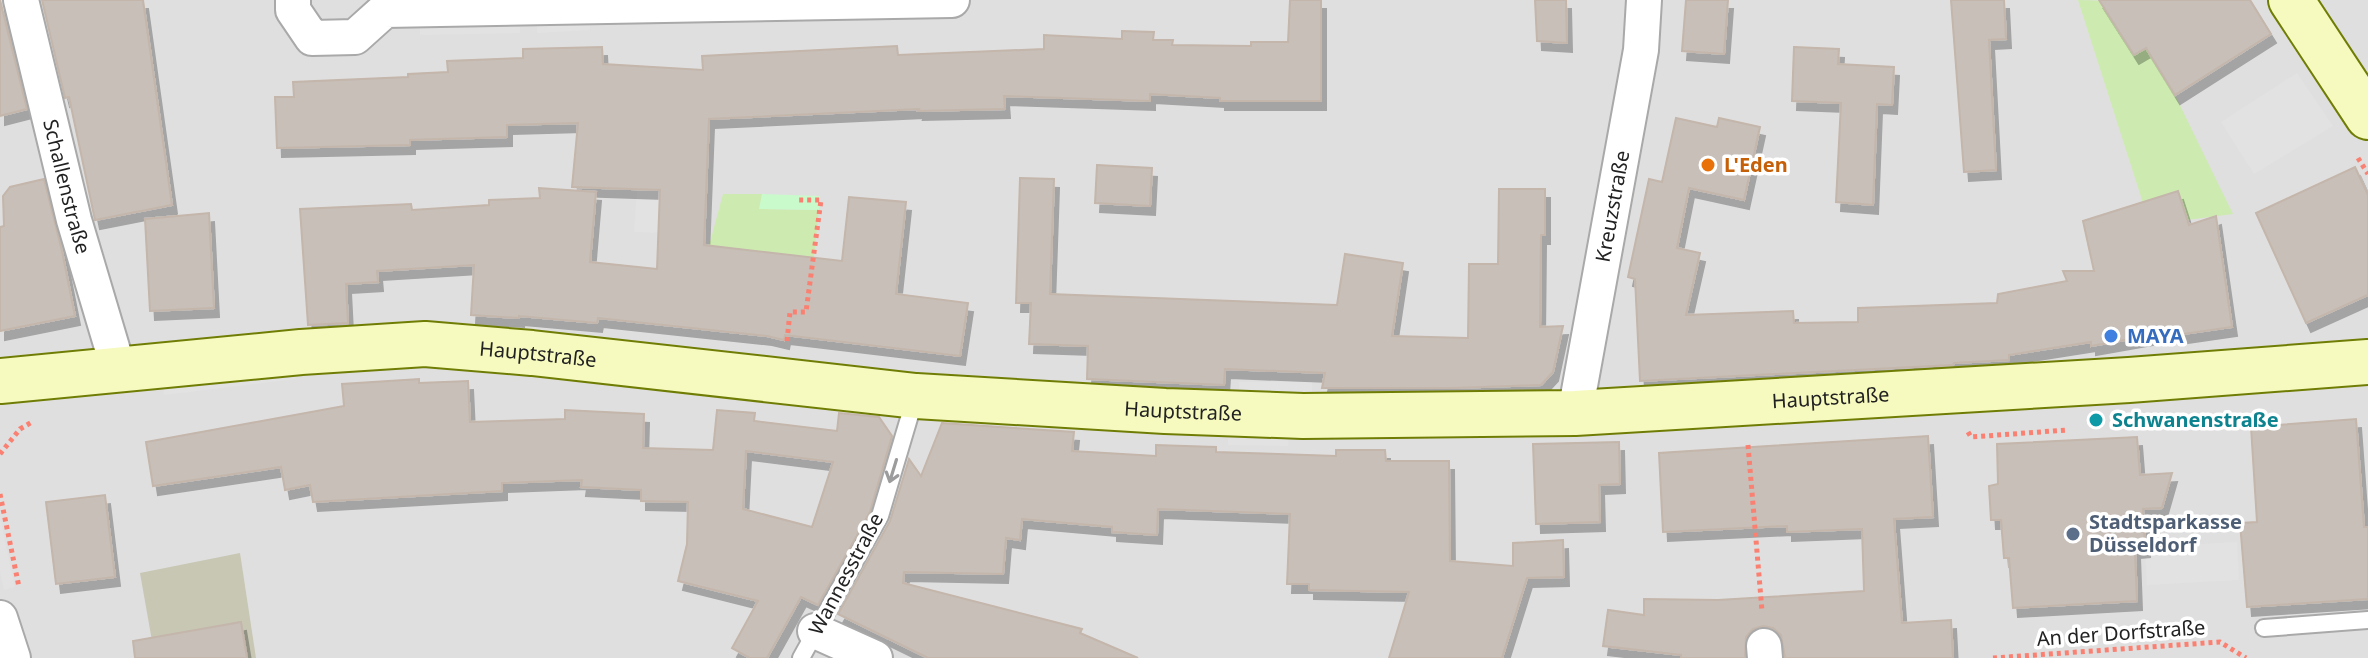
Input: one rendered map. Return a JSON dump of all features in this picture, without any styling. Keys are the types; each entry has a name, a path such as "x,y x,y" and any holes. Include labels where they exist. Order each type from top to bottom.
{"street":[{"name":"Schallenstraße","path":"21,0 74,220 119,371"},
{"path":"293,0 293,10 312,38 355,37 382,5 952,0"},
{"name":"Kreuzstraße","path":"1575,413 1641,50 1644,0"},
{"path":"2291,0 2368,117"},
{"name":"Hauptstraße","path":"0,381 308,351 425,344 916,396 1303,416 1575,413 2368,362"},
{"path":"10,609 13,658"},
{"path":"808,645 875,658"}],"lane":[{"name":"Wannesstraße","path":"808,645 880,516 916,396"},
{"path":"2264,628 2368,620"}],"path":[{"path":"786,343 790,312 806,312 821,200 796,200"},
{"path":"1745,404 1765,652"},
{"path":"0,454 20,429 43,415"},
{"path":"0,494 10,609"},
{"name":"An der Dorfstraße","path":"1993,658 2220,642 2246,658"}],"shaded area":[{"path":"0,0 2368,0 2368,658 0,658"},
{"path":"590,20 590,30 537,33 537,22"},
{"path":"520,22 520,33 420,35 420,25"},
{"path":"2297,73 2333,126 2254,174 2221,122"},
{"path":"637,189 706,191 705,234 634,232"},
{"path":"295,369 296,379 164,395 163,383"},
{"path":"1239,382 1312,382 1312,395 1239,395"},
{"path":"1228,430 1289,431 1288,446 1228,445"},
{"path":"0,517 15,587 4,590 0,572"},
{"path":"2237,542 2239,580 2147,585 2145,547"},
{"path":"240,553 256,658 155,658 140,573"}],"green space":[{"path":"2078,0 2216,4 2155,63 2175,95 2233,214 2187,220 2143,203"},
{"path":"723,194 762,194 760,209 819,210 814,257 709,246"},
{"path":"762,194 820,196 819,210 759,209"}],"building":[{"path":"0,0 27,109 0,116"},
{"path":"42,0 143,0 172,205 95,220 69,97 65,98"},
{"path":"1290,0 1321,0 1321,101 1220,101 1220,98 1150,94 1150,101 1004,96 1005,109 919,109 709,119 704,245 842,261 849,197 906,202 896,294 968,303 960,356 785,335 784,340 598,318 597,323 471,315 474,265 377,271 378,282 346,284 348,323 308,325 300,209 411,204 412,210 489,205 489,200 540,198 539,188 596,192 590,262 657,269 660,190 572,187 578,123 507,125 507,137 410,140 410,145 277,148 275,97 294,97 293,82 408,77 408,74 448,72 447,61 523,58 523,49 602,47 603,64 703,70 702,56 897,46 898,55 1044,49 1044,35 1122,39 1122,31 1154,32 1153,40 1173,40 1172,45 1251,46 1251,42 1288,42"},
{"path":"1535,0 1566,0 1567,43 1537,41"},
{"path":"1686,0 1728,0 1724,54 1682,51"},
{"path":"1951,0 2004,0 2006,39 1989,40 1996,170 1964,172"},
{"path":"2099,0 2250,0 2271,34 2175,95 2146,48 2134,55"},
{"path":"1794,47 1839,49 1838,64 1894,67 1892,105 1877,104 1873,205 1836,202 1841,103 1792,101"},
{"path":"1676,118 1717,127 1719,118 1760,127 1744,200 1689,188 1677,248 1700,253 1686,315 1793,311 1794,323 1858,322 1858,308 1997,303 1998,294 2067,281 2063,271 2094,271 2083,221 2178,191 2189,225 2216,216 2232,327 2177,335 2176,331 2091,346 2091,342 2009,355 2009,360 1640,381 1635,279 1628,277 1649,179 1662,182"},
{"path":"1097,165 1152,168 1150,206 1095,203"},
{"path":"2355,167 2368,195 2368,295 2306,323 2256,213"},
{"path":"1020,178 1054,179 1050,294 1337,305 1345,254 1403,263 1392,336 1468,338 1469,264 1498,264 1499,189 1545,189 1540,327 1563,326 1553,372 1541,385 1453,388 1322,388 1325,373 1225,369 1224,385 1087,379 1088,346 1029,344 1031,303 1016,303"},
{"path":"44,179 75,316 0,331 3,196 10,187"},
{"path":"209,213 214,308 150,311 145,219"},
{"path":"419,379 419,383 468,381 470,422 565,419 565,410 644,414 643,448 713,450 717,410 755,413 754,421 837,431 839,413 879,417 892,436 870,512 818,605 801,597 767,658 750,658 732,648 758,601 678,581 687,544 688,502 641,501 641,490 581,487 582,480 502,483 502,491 313,502 310,485 285,490 281,467 153,486 146,442 344,406 342,384","holes":["746,451 833,462 812,527 743,509"]},
{"path":"2356,419 2364,527 2368,527 2368,599 2247,607 2240,523 2257,522 2251,427"},
{"path":"942,423 1074,432 1072,451 1156,456 1156,445 1216,447 1216,452 1336,456 1336,450 1385,450 1386,461 1449,461 1450,561 1513,566 1513,543 1563,540 1564,577 1527,578 1502,658 1389,658 1409,592 1309,590 1309,584 1287,584 1290,514 1158,509 1157,535 1112,532 1112,527 1022,519 1020,540 1006,538 1003,574 904,572 903,583 1082,629 1080,633 1138,658 928,658 838,614 890,521 909,459 921,476"},
{"path":"1928,436 1933,517 1894,519 1902,623 1951,620 1953,658 1785,658 1781,635 1773,628 1763,626 1753,629 1746,637 1745,658 1681,658 1681,655 1603,646 1608,610 1644,615 1644,599 1718,600 1864,591 1862,529 1787,532 1787,526 1663,532 1659,453"},
{"name":"Stadtsparkasse Düsseldorf","path":"2137,437 2140,475 2172,473 2162,508 2143,509 2145,548 2135,549 2137,601 2013,608 2009,558 2004,558 2001,520 1991,520 1989,486 1998,484 1997,444"},
{"path":"1619,442 1620,484 1599,485 1600,522 1536,524 1533,444"},
{"path":"105,495 115,577 56,584 46,502"},
{"path":"241,622 247,658 135,658 133,641"}],"place":[{"name":"L'Eden","path":"1708,165"},
{"name":"MAYA","path":"2111,336"},
{"name":"Schwanenstraße","path":"2096,420"},
{"name":"Stadtsparkasse Düsseldorf","path":"2073,534"}]}
